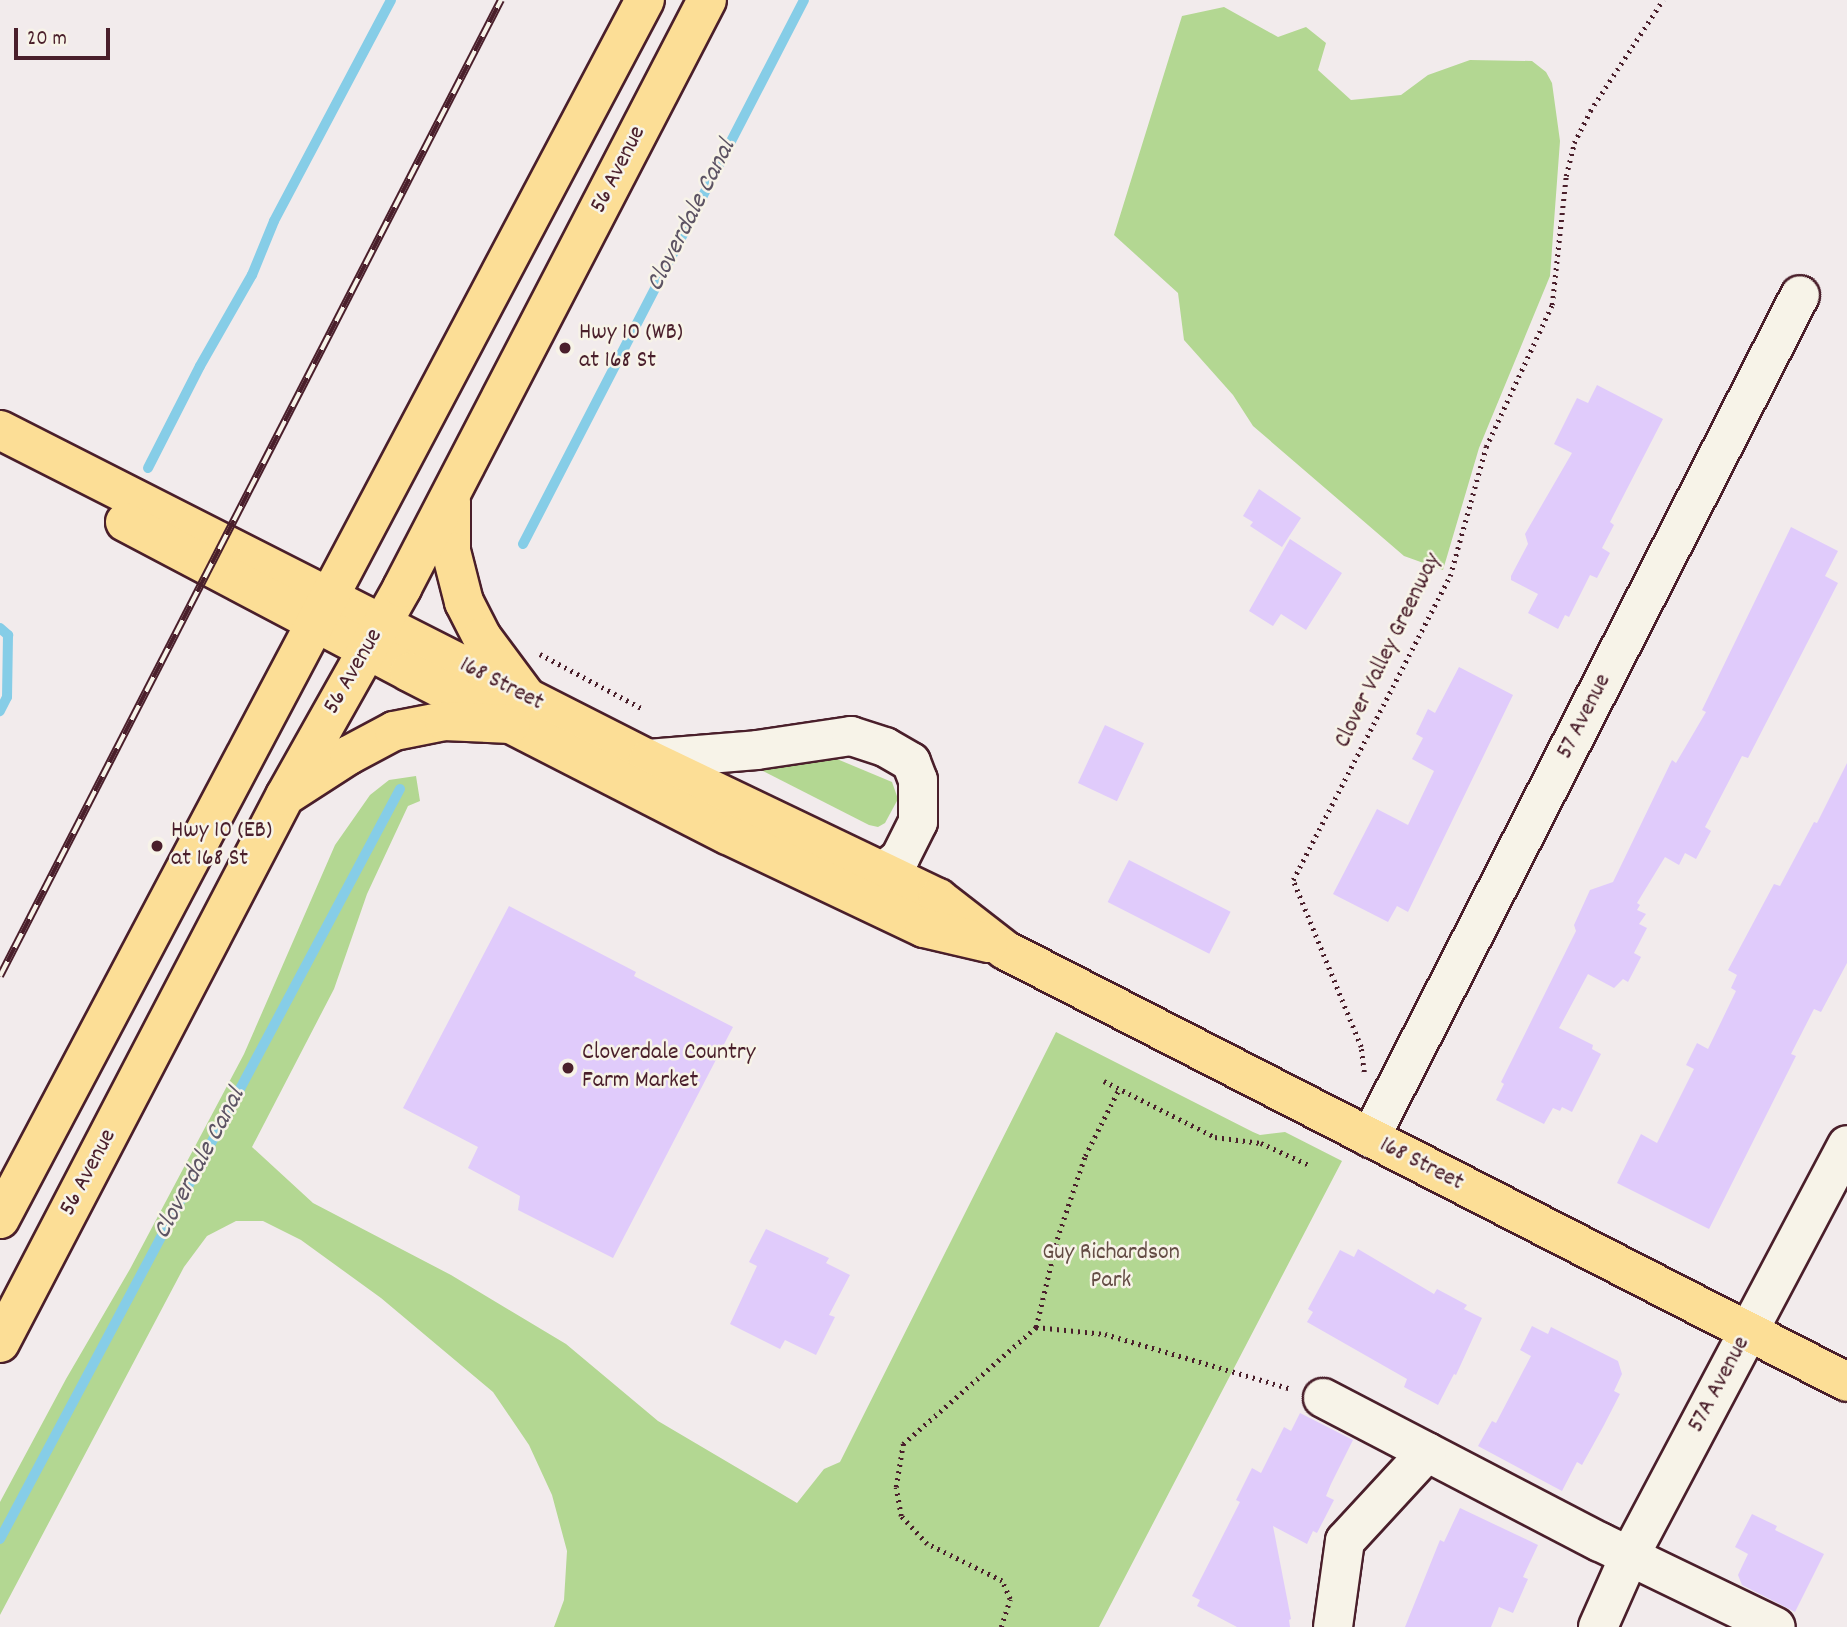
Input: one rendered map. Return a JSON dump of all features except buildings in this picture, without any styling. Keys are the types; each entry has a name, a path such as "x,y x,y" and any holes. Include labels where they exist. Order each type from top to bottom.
{"main road":[{"path":"0,1219 645,0"},
{"name":"56 Avenue","path":"0,1343 285,796 451,493 707,0"},
{"name":"168 Street","path":"0,430 321,609 519,711 728,835 924,928 997,945"},
{"name":"168 Street","path":"0,458 321,609"},
{"path":"285,796 394,730 519,711 464,602 450,551 451,493"},
{"name":"168 Street","path":"519,711 648,759 938,898 997,945 1746,1333 1847,1382"}],"street":[{"name":"57 Avenue","path":"1370,1138 1800,295"},
{"path":"648,759 757,750 851,736 885,747 911,762 918,780 918,822 900,858 883,872 847,891"},
{"name":"57A Avenue","path":"1598,1627 1629,1557 1847,1145"},
{"path":"1323,1398 1629,1557 1776,1627"},
{"path":"1333,1627 1345,1541 1427,1452"}],"path":[{"name":"Clover Valley Greenway","path":"1359,1082 1364,1070 1361,1047 1293,880 1450,576 1486,447 1552,305 1566,176 1574,143 1590,111 1663,0"},
{"path":"537,652 643,709"},
{"path":"1104,1082 1215,1137 1261,1143 1309,1165"},
{"path":"1001,1627 1010,1599 1002,1581 927,1544 901,1516 895,1487 903,1444 1036,1327 1057,1239 1085,1156 1119,1089"},
{"path":"1036,1327 1105,1334 1323,1398"}],"green space":[{"path":"1224,7 1278,37 1306,27 1326,43 1318,70 1351,100 1401,95 1428,75 1470,60 1532,61 1546,72 1552,83 1560,141 1550,276 1479,448 1443,570 1404,556 1253,426 1233,395 1184,340 1178,293 1114,235 1182,16"},
{"path":"825,754 892,782 898,799 885,823 878,827 869,825 761,770 768,763"},
{"name":"Guy Richardson Park","path":"416,776 420,801 408,806 367,894 334,989 252,1147 313,1203 451,1275 566,1344 658,1421 797,1503 824,1469 840,1462 1056,1032 1253,1132 1260,1135 1285,1132 1342,1161 1099,1627 554,1627 564,1600 567,1551 552,1495 529,1445 493,1392 381,1298 301,1240 263,1221 236,1221 207,1236 184,1267 0,1615 0,1502 66,1379 130,1269 244,1054 335,845 370,795 389,780"}],"waterway":[{"path":"148,468 200,366 252,275 274,221 391,0"},
{"name":"Cloverdale Canal","path":"523,544 804,0"},
{"path":"0,628 8,635 7,697 0,711"},
{"name":"Cloverdale Canal","path":"0,1539 400,789"}],"railway":[{"path":"0,976 501,0"}],"place":[{"name":"Hwy 10 (WB) at 168 St","path":"565,348"},
{"name":"Hwy 10 (EB) at 168 St","path":"157,846"},
{"name":"Cloverdale Country Farm Market","path":"568,1068"}]}
